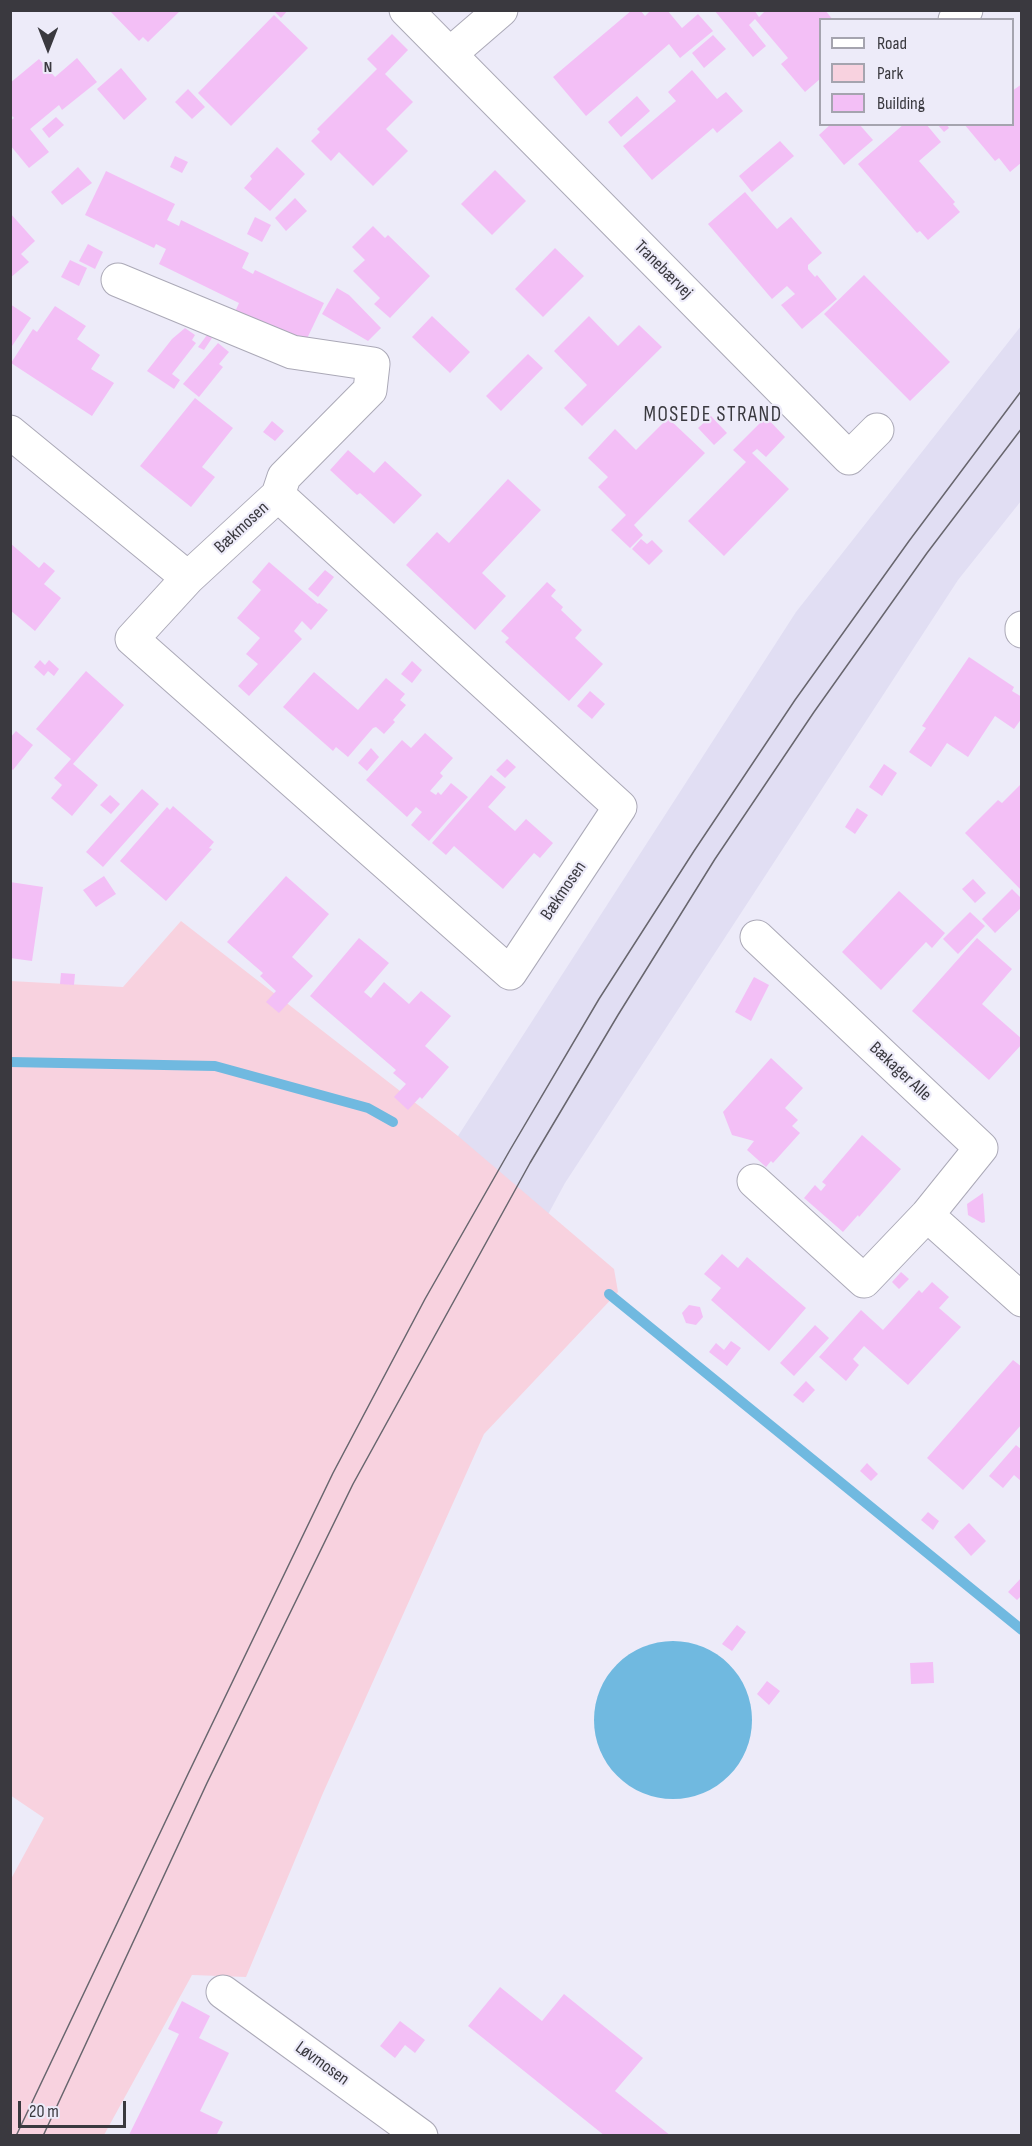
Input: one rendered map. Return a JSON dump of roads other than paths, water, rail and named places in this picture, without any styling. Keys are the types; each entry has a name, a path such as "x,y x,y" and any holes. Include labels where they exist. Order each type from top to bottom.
{"street":[{"name":"Tranebærvej","path":"406,10 849,458 877,430"},
{"path":"450,54 501,10"},
{"path":"118,280 292,352 373,364 370,390 284,477 278,495"},
{"path":"10,432 188,578"},
{"name":"Bækmosen","path":"278,495 620,807 510,973 132,639 188,578 278,495"},
{"name":"Bækager Alle","path":"754,1181 864,1281 927,1215 981,1148 757,938"},
{"path":"927,1215 1022,1300"},
{"name":"Løvmosen","path":"223,1992 421,2136"}],"water":[{"path":"673,1641 688,1642 703,1647 717,1654 729,1664 739,1676 746,1690 751,1705 751,1735 746,1750 739,1764 729,1776 717,1786 703,1793 688,1798 673,1799 658,1798 643,1793 629,1786 617,1776 607,1764 600,1750 595,1735 594,1720 595,1705 600,1690 607,1676 617,1664 629,1654 643,1647 658,1642"}],"waterway":[{"path":"10,1062 215,1066 368,1108 393,1122"},
{"path":"609,1294 1022,1630"}],"tram line":[{"path":"16,2136 333,1473 425,1299 510,1150 599,999 795,700 909,541 1022,390"},
{"path":"43,2136 207,1783 353,1484 530,1163 715,859 814,712 927,553 1022,428"}],"district":[{"name":"MOSEDE STRAND","path":"713,416"}]}
